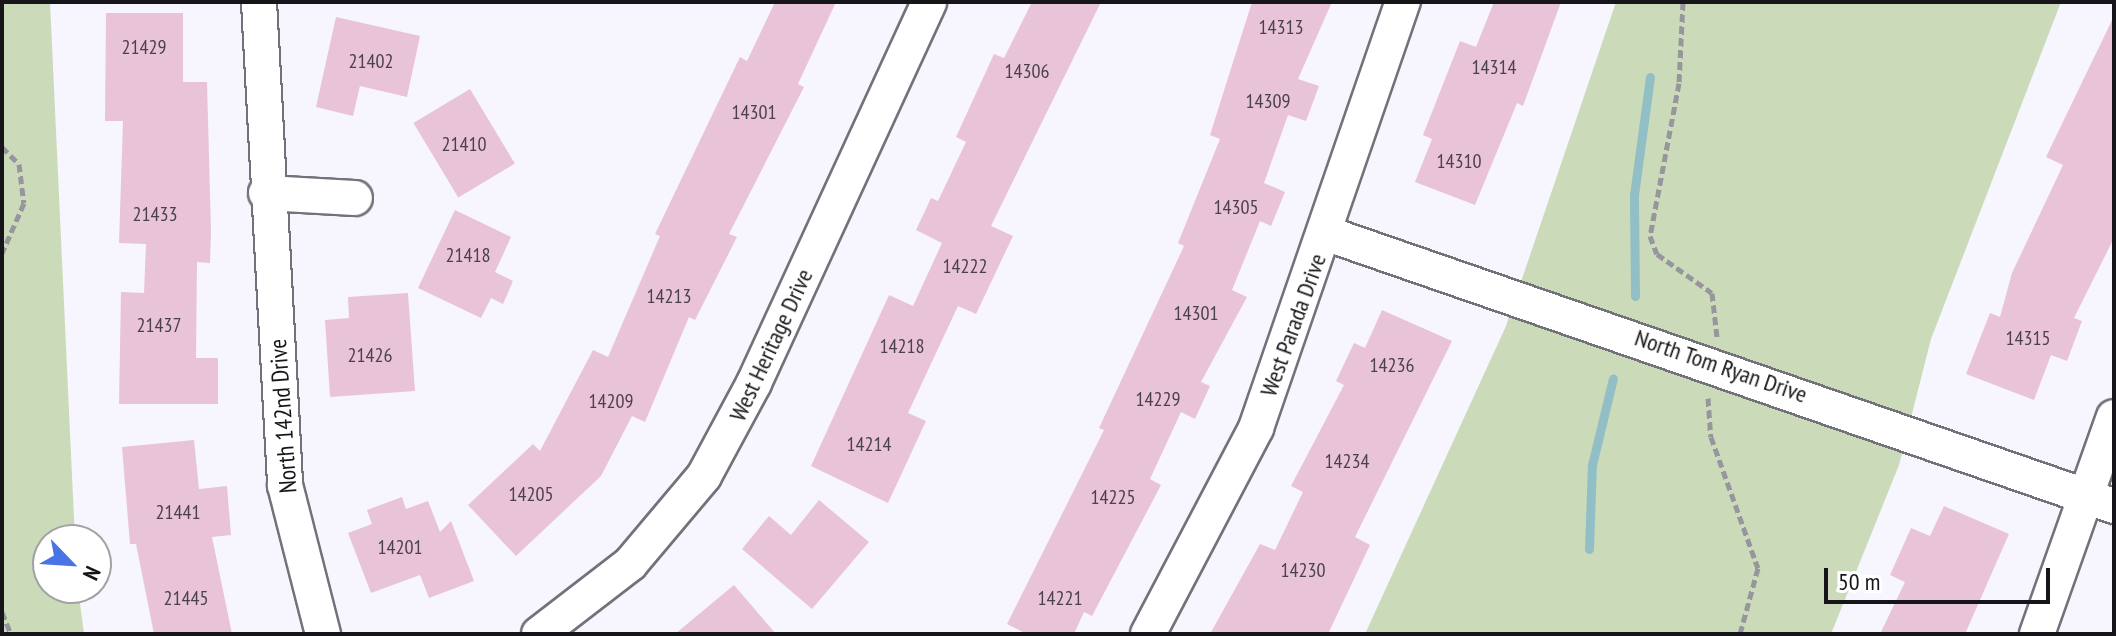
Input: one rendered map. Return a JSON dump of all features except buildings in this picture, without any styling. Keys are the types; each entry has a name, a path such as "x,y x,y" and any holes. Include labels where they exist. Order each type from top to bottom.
{"street":[{"name":"North 142nd Drive","path":"259,2 266,193 285,485 323,634"},
{"name":"West Heritage Drive","path":"539,634 630,564 704,476 748,397 929,2"},
{"name":"West Parada Drive","path":"1148,634 1256,428 1403,2"},
{"path":"266,193 355,198"},
{"name":"North Tom Ryan Drive","path":"1325,233 1713,363 2100,501"},
{"path":"2037,634 2100,501 2114,417"}],"path":[{"path":"1683,2 1679,83 1650,236 1657,254 1712,293 1713,363 1707,399 1711,437 1758,568 1740,634"},
{"path":"2,147 19,164 24,203 2,253"},
{"path":"2,612 11,634"}],"green space":[{"path":"2,2 50,2 74,524 32,524 32,604 80,604 84,634 2,634"},
{"path":"1616,2 2061,2 1931,339 1899,465 1831,634 1365,634 1506,326"}],"waterway":[{"path":"1635,296 1634,195 1650,77"},
{"path":"1589,549 1592,465 1613,378"}]}
